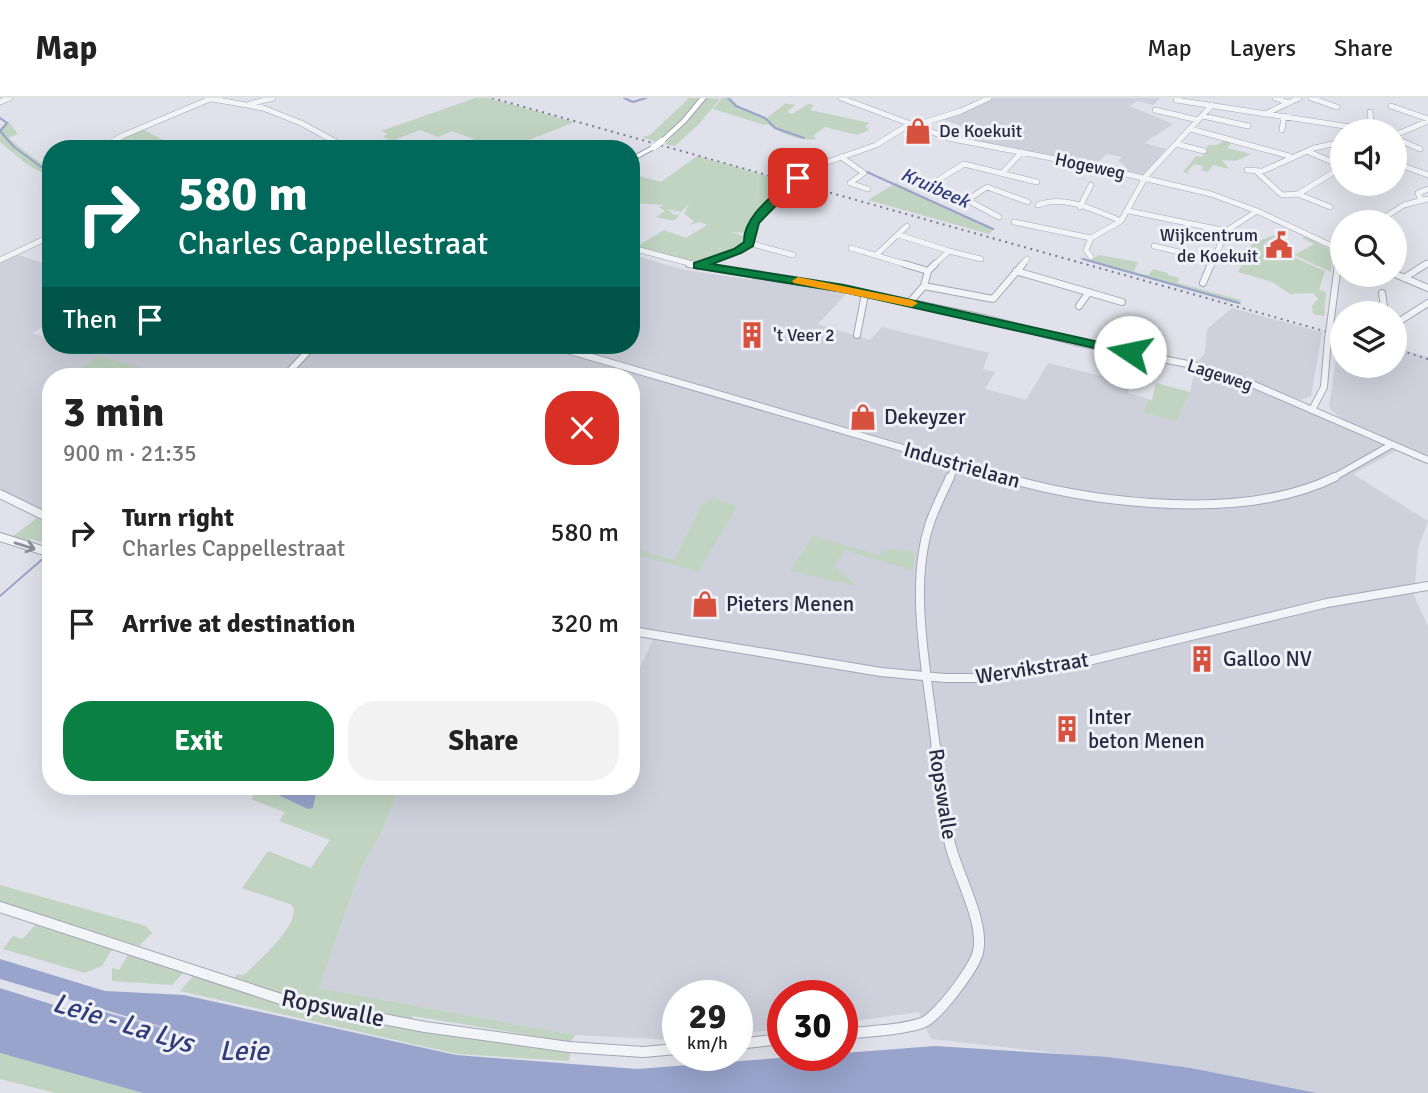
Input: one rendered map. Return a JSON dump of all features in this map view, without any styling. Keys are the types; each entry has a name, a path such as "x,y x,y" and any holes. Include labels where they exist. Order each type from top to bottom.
{"main road":[{"path":"640,155 663,141 703,98"},
{"path":"292,368 306,354"}],"street":[{"path":"0,102 10,98"},
{"path":"250,104 273,98"},
{"name":"Hogeweg","path":"841,98 964,142 1147,177 1210,194 1330,245"},
{"path":"750,243 749,234 754,221 773,205 787,187 816,167 876,145 911,125 961,111 989,98"},
{"path":"1275,98 1289,103"},
{"path":"1176,100 1266,113 1299,98"},
{"path":"1311,98 1337,107"},
{"path":"115,140 209,99 250,104 303,124 332,140"},
{"path":"1091,257 1086,250 1091,238 1121,221 1147,177 1212,105"},
{"path":"1391,106 1428,120"},
{"path":"1155,110 1248,126"},
{"path":"1275,111 1284,116 1330,124"},
{"path":"1370,112 1371,119"},
{"path":"1282,130 1284,116"},
{"path":"1407,131 1428,120"},
{"path":"1417,126 1428,130"},
{"path":"1191,129 1289,156"},
{"path":"1247,170 1261,171 1289,156 1309,152 1330,142"},
{"path":"1407,143 1420,149"},
{"path":"1176,144 1204,152"},
{"path":"1004,171 1022,152"},
{"path":"1309,152 1330,162"},
{"path":"841,157 864,173 850,183 868,189"},
{"path":"999,217 930,185 964,164 992,172 1004,171 1038,181"},
{"path":"1407,167 1428,175"},
{"path":"1261,171 1258,173 1280,195 1298,194 1330,206"},
{"path":"1298,194 1330,174"},
{"path":"1080,207 1091,185"},
{"path":"967,200 987,187 1028,202"},
{"path":"1395,210 1428,198 1425,191 1417,195 1421,200"},
{"path":"1038,205 1053,201 1121,221"},
{"path":"1129,211 1226,231"},
{"path":"1203,283 1226,231 1257,212"},
{"path":"1014,222 1091,238"},
{"path":"876,255 907,226"},
{"path":"899,234 981,259"},
{"path":"0,260 42,240"},
{"path":"698,266 750,243 793,255"},
{"path":"1154,246 1212,260"},
{"path":"851,248 928,271"},
{"name":"Lageweg","path":"640,249 698,266 812,283 1075,342 1198,366 1252,384 1428,460"},
{"path":"909,303 924,286 928,271 949,251"},
{"path":"924,286 993,299 1027,258"},
{"path":"1407,276 1428,262"},
{"path":"1016,271 1122,302"},
{"path":"1407,279 1428,288"},
{"path":"1312,410 1318,404 1321,393 1334,287"},
{"path":"1079,306 1089,292"},
{"path":"1382,293 1383,301"},
{"path":"857,335 865,294"},
{"path":"1407,316 1428,303"},
{"name":"Industrielaan","path":"581,354 628,368"},
{"name":"Industrielaan","path":"640,371 956,464 1076,494 1141,502 1191,504 1260,498 1295,490 1342,474 1391,445"},
{"path":"1377,453 1381,440"},
{"name":"Ropswalle","path":"858,1032 925,1023 939,1010 968,972 978,953 978,930 950,845 943,813 919,593 922,558 929,526 956,464"},
{"path":"0,495 42,515"},
{"path":"0,537 42,549"},
{"name":"Wervikstraat","path":"640,632 881,672 982,678 1042,671 1327,603 1428,586"},
{"name":"Ropswalle","path":"0,907 284,1000 425,1027 569,1046 643,1052 662,1050"}],"shaded area":[{"path":"991,98 1160,98 1153,105 1138,101 1130,106 1173,124 1144,143 1166,149 1143,175 1123,170 1126,167 1118,161 1122,157 1107,154 1095,165 961,139 972,130 939,118"},
{"path":"16,254 42,263 42,327 32,333 42,336 42,354 640,354 640,257 685,270 752,280 754,276 848,292 818,324 870,340 882,327 989,353 983,369 995,372 985,389 1026,400 1048,363 1125,382 1124,387 1130,389 1128,393 1148,399 1143,413 1177,421 1190,392 1195,370 1246,386 1396,451 1353,474 1428,521 1418,549 1414,595 1428,626 1428,1093 1317,1093 1191,1068 931,1039 919,1012 858,1021 858,980 767,980 767,1031 753,1032 753,980 662,980 662,1039 575,1035 319,988 362,866 380,835 396,795 640,795 640,668 657,631 640,628 640,368 42,368 42,510 0,489 0,261"},
{"path":"1232,308 1322,332 1311,396 1300,400 1196,364 1205,353 1207,329"},
{"path":"1407,351 1428,357 1428,457 1344,421 1329,406 1333,378 1407,378"}],"green space":[{"path":"475,98 488,98 575,122 528,140 472,140 452,131 438,137 420,130 390,140 383,137 388,134 381,131"},
{"path":"689,98 699,98 679,123 656,142 642,137 650,135"},
{"path":"707,98 720,99 675,146 665,144"},
{"path":"722,98 731,98 738,106 767,118 786,103 795,105 787,112 792,114 808,104 814,105 810,110 870,123 865,126 869,130 857,135 825,127 813,136 817,139 799,138 768,124 713,109"},
{"path":"8,121 18,134 8,138 42,164 42,173 25,163 0,142 0,129"},
{"path":"142,129 163,140 119,140"},
{"path":"1227,139 1233,141 1227,148 1251,154 1236,161 1222,160 1229,169 1213,165 1208,172 1201,170 1203,166 1194,164 1187,172 1193,175 1183,172 1196,156 1202,157 1208,145 1217,145"},
{"path":"697,156 790,182 751,223 747,233 730,232 748,237 747,244 735,251 696,263 640,248 640,245 664,230 686,238 707,225 713,227 700,222 689,225 694,221 684,214 689,204 681,212 667,209 674,215 680,214 674,221 656,217 665,211 659,207 664,205 640,203 640,176 661,182"},
{"path":"896,183 993,230 989,234 868,200"},
{"path":"1274,235 1278,237 1265,243 1269,246 1266,248 1325,271 1319,290 1326,292 1324,316 1313,314 1312,306 1318,299 1313,293 1290,294 1272,282 1238,272 1252,244"},
{"path":"1305,236 1330,249 1330,272 1294,255 1314,244 1302,238"},
{"path":"1099,255 1138,262 1134,272 1148,275 1153,269 1168,273 1179,278 1178,283 1241,300 1241,305 1080,259 1090,260"},
{"path":"98,356 141,368 81,368"},
{"path":"1156,383 1190,392 1177,421 1143,413 1148,399 1152,400"},
{"path":"713,497 737,506 698,572 640,555 640,550 674,560 701,506"},
{"path":"37,518 42,521 42,542 31,539 24,544 9,539"},
{"path":"813,536 879,555 890,548 914,552 913,571 845,550 834,566 857,586 790,571"},
{"path":"254,795 280,795 313,808 316,795 396,795 380,835 362,866 319,988 575,1035 571,1042 413,1016 408,1029 570,1052 569,1061 457,1054 180,991 194,975 230,988 237,974 244,975 285,932 294,913 292,905 242,888 268,851 311,868 330,840 279,821 285,812 251,799"},
{"path":"0,885 146,926 152,933 139,946 0,902"},
{"path":"35,925 113,948 102,966 85,973 3,949 13,936 23,939"},
{"path":"129,953 179,969 183,973 172,985 112,981 112,968 119,970"},
{"path":"0,1053 143,1093 55,1093 0,1079"}],"water":[{"path":"278,795 316,795 313,808 308,809"},
{"name":"Leie","path":"0,959 105,991 184,995 456,1055 637,1069 662,1067 662,1071 753,1071 753,1060 767,1059 767,1071 858,1071 858,1052 935,1046 1108,1057 1191,1068 1317,1093 143,1093 0,1053 0,988 86,1014 91,1008 203,1041 0,980"}],"pier":[{"path":"0,979 204,1039 92,1008 86,1015 0,988 0,984","holes":["0,984 87,1008 85,1010"]}],"waterway":[{"name":"Kruibeek","path":"624,98 633,102 646,98"},
{"name":"Kruibeek","path":"728,98 736,106 765,118 775,128 804,138"},
{"path":"0,118 7,123 0,131 14,147 42,167"},
{"name":"Kruibeek","path":"867,172 993,229"},
{"name":"Kruibeek","path":"1083,259 1239,303"},
{"path":"0,596 42,559"}],"railway":[{"path":"492,98 1330,333"},
{"path":"1407,353 1428,359"}],"slow traffic":[{"path":"798,281 912,303"}],"place":[{"name":"De Koekuit","path":"918,131"},
{"name":"Wijkcentrum de Koekuit","path":"1279,245"},
{"name":"'t Veer 2","path":"752,335"},
{"name":"Dekeyzer","path":"863,417"},
{"name":"Pieters Menen","path":"705,604"},
{"name":"Galloo NV","path":"1202,659"},
{"name":"Inter beton Menen","path":"1067,729"}],"route":[{"path":"798,178 754,221 749,234 750,243 698,266 844,289 1130,352"}],"water label":[{"name":"Leie - La Lys","path":"123,1023"}]}
